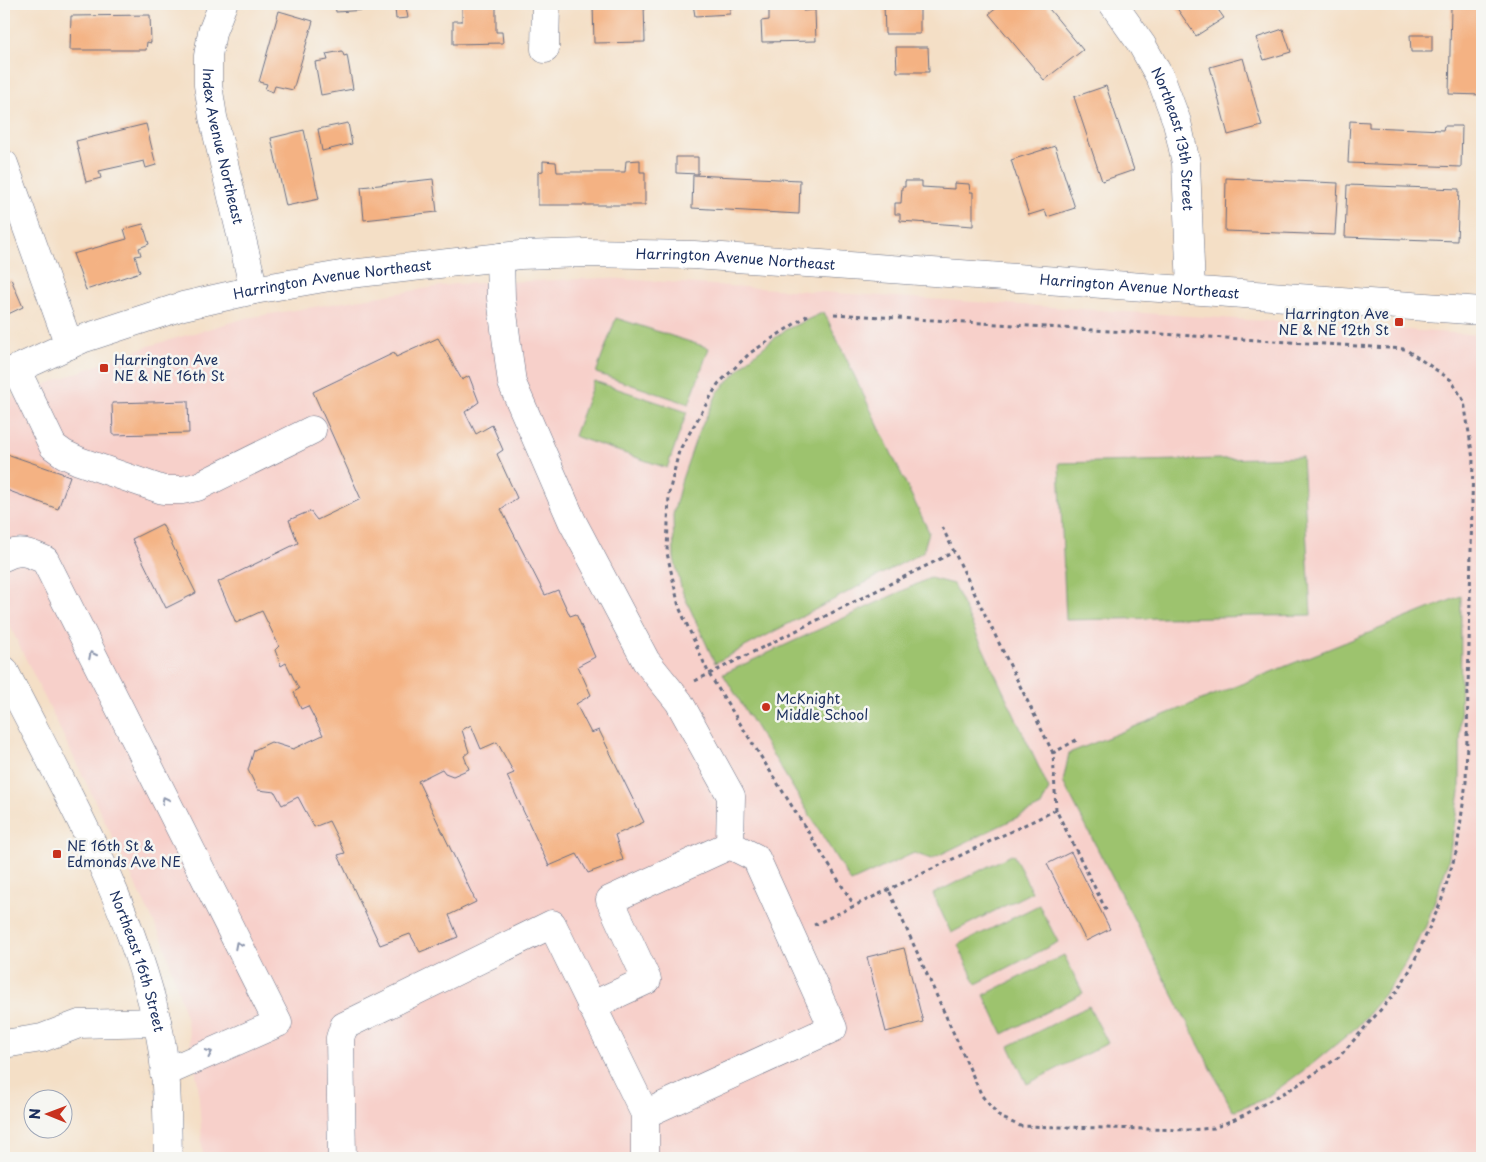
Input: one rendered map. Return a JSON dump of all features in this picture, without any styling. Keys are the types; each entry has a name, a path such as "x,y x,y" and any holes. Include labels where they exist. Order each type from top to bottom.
{"street":[{"name":"Index Avenue Northeast","path":"223,4 212,32 208,56 208,85 213,116 254,290"},
{"path":"545,49 546,4"},
{"name":"Northeast 13th Street","path":"1113,4 1142,45 1161,79 1177,122 1186,163 1191,290"},
{"path":"4,164 69,345"},
{"name":"Harrington Avenue Northeast","path":"10,372 69,345 183,306 254,290 341,274 500,257 586,253 694,255 1482,311"},
{"path":"500,257 501,298 512,383 572,521 646,661 679,702 731,796 730,845"},
{"path":"10,372 53,446 79,461 163,490 182,490 197,487 312,430"},
{"path":"4,557 12,552 24,551 45,560 278,1023 164,1073"},
{"name":"Northeast 16th Street","path":"4,670 118,899 142,961 157,1022 164,1073 168,1158"},
{"path":"644,1114 833,1028 756,858 730,845"},
{"path":"591,1006 647,980 610,900 730,845"},
{"path":"342,1158 340,1038 344,1026 552,924 644,1114 645,1158"},
{"path":"4,1044 42,1038 79,1024 157,1022"}],"path":[{"path":"834,314 1405,349 1451,380 1464,401 1473,459 1466,782 1457,849 1441,902 1411,968 1398,990 1340,1057 1296,1086 1244,1115 1214,1128 1189,1130 1020,1126 1000,1117 982,1096 888,888"},
{"path":"808,315 750,353 718,384 679,451 669,493 667,553 680,607 709,674 854,905"},
{"path":"942,527 1053,753 1056,810 1107,912"},
{"path":"671,692 954,552"},
{"path":"1053,753 1080,738"},
{"path":"791,936 888,888 1056,810"}],"shaded area":[{"name":"McKnight Middle School","path":"606,278 1482,335 1482,1158 203,1158 198,1085 186,1017 163,941 4,614 4,400 149,346 246,318 454,284"}],"green space":[{"path":"824,312 929,532 923,552 715,663 682,591 674,558 673,515 682,479 697,436 718,392 751,357 785,330"},
{"path":"616,318 709,348 689,404 596,373"},
{"path":"594,381 687,412 667,468 574,436"},
{"path":"1302,457 1311,615 1066,620 1059,463"},
{"path":"930,578 953,584 1049,789 1041,806 931,859 914,853 851,882 723,674"},
{"path":"1461,596 1460,792 1448,862 1426,926 1395,981 1358,1026 1311,1065 1264,1099 1233,1111 1063,782 1069,753"},
{"path":"1013,854 1032,892 951,933 933,894"},
{"path":"1039,905 1058,942 976,984 958,945"},
{"path":"1064,955 1083,993 1003,1034 984,995"},
{"path":"1089,1006 1108,1043 1027,1084 1009,1046"}],"building":[{"path":"335,4 410,4 410,6 406,7 408,18 396,19 395,8 336,12"},
{"path":"462,4 496,4 496,32 502,32 503,43 453,44 453,21 462,21"},
{"path":"593,4 644,4 645,42 594,43"},
{"path":"693,4 749,4 749,7 730,8 730,14 695,16"},
{"path":"769,4 803,4 803,11 815,10 816,41 762,42 761,21 769,20"},
{"path":"884,4 920,4 920,34 885,34"},
{"path":"1002,4 1045,4 1083,50 1044,80 989,14"},
{"path":"1174,4 1214,4 1224,18 1196,36"},
{"path":"1451,7 1482,8 1482,95 1449,94"},
{"path":"279,11 313,21 293,90 275,86 273,92 265,89 267,84 259,82"},
{"path":"150,15 151,43 147,42 146,50 70,50 71,16"},
{"path":"1283,29 1291,52 1264,60 1256,38"},
{"path":"1410,35 1432,35 1432,52 1411,52"},
{"path":"896,47 928,47 929,72 897,72"},
{"path":"342,51 344,56 347,55 353,89 321,95 315,62 328,60 326,54"},
{"path":"1243,58 1262,126 1228,135 1210,67"},
{"path":"1106,86 1134,170 1102,181 1074,97"},
{"path":"1350,121 1369,122 1369,127 1443,130 1444,126 1462,126 1461,167 1348,163"},
{"path":"348,123 352,144 322,151 318,129"},
{"path":"146,124 156,165 146,168 144,161 99,171 101,178 86,182 76,141"},
{"path":"304,130 319,199 286,206 271,138"},
{"path":"1055,146 1075,208 1047,217 1045,210 1029,215 1011,160"},
{"path":"676,157 698,157 698,174 676,173"},
{"path":"640,160 640,172 645,172 645,205 538,205 538,172 543,171 543,161 556,162 557,172 625,172 626,161"},
{"path":"693,175 800,180 799,214 692,208"},
{"path":"1226,178 1338,183 1335,235 1225,231"},
{"path":"433,179 437,212 364,220 361,187"},
{"path":"905,181 922,181 922,187 954,189 954,183 969,184 970,192 973,192 973,226 900,221 900,214 895,214 895,203 901,203 902,187 905,187"},
{"path":"1347,185 1459,189 1457,241 1345,237"},
{"path":"143,224 149,244 139,248 141,255 135,256 140,272 86,290 73,254 127,239 124,229"},
{"path":"11,279 23,307 4,316 4,282"},
{"path":"438,338 462,380 469,376 479,402 465,412 476,434 492,425 503,450 497,454 517,498 501,509 545,595 558,590 570,616 576,614 595,657 578,666 591,695 576,704 591,733 599,730 644,822 615,835 623,860 588,873 577,854 549,866 507,776 514,773 497,742 481,749 471,725 462,730 469,752 464,756 469,769 453,776 445,773 442,769 418,781 476,902 449,915 458,937 420,952 410,934 380,945 338,855 345,853 329,821 314,827 298,797 282,805 275,792 258,790 248,770 254,750 271,742 293,749 323,735 308,706 301,709 294,692 299,689 286,663 281,666 275,650 279,646 262,611 236,623 218,582 298,543 289,520 310,511 317,520 361,499 313,392 394,353 396,357"},
{"path":"188,401 189,433 113,435 112,403"},
{"path":"4,453 70,476 58,509 4,489"},
{"path":"162,524 196,593 166,608 132,539"},
{"path":"1071,852 1110,929 1086,941 1047,864"},
{"path":"904,948 923,1022 886,1032 867,957"}],"place":[{"name":"Harrington Ave NE & NE 12th St","path":"1399,322"},
{"name":"Harrington Ave NE & NE 16th St","path":"104,368"},
{"name":"McKnight Middle School","path":"766,707"},
{"name":"NE 16th St & Edmonds Ave NE","path":"57,854"}]}
